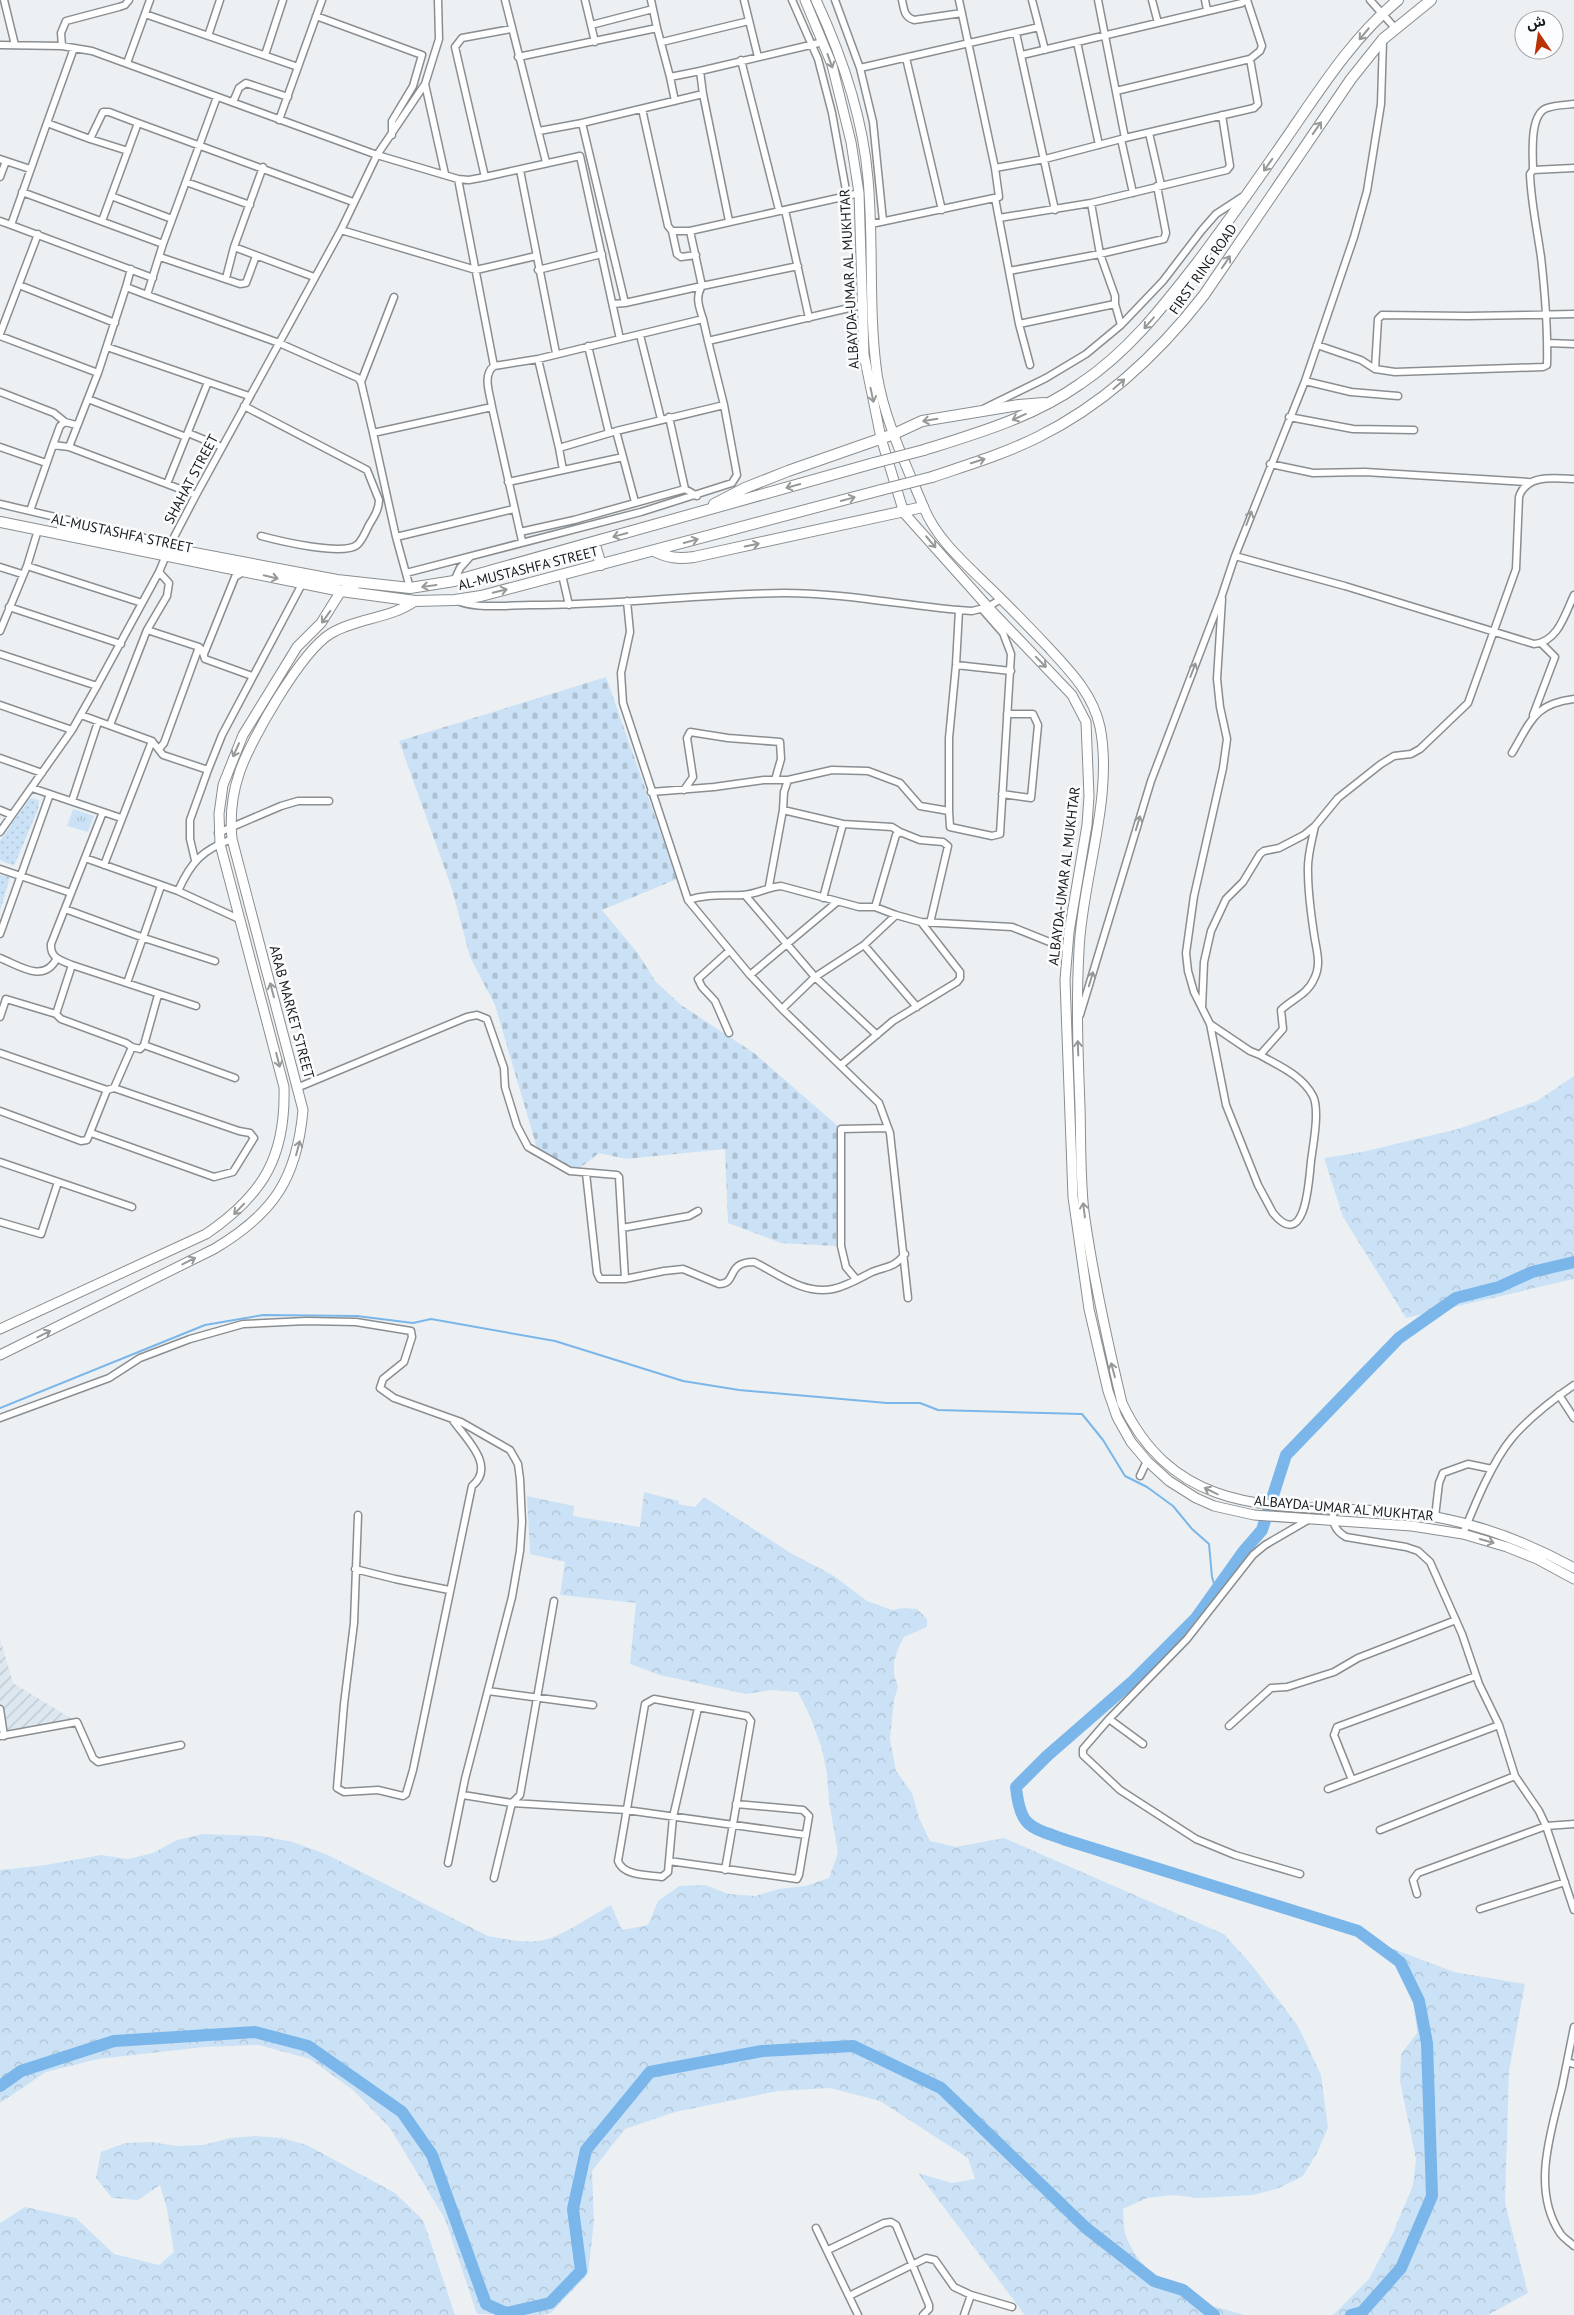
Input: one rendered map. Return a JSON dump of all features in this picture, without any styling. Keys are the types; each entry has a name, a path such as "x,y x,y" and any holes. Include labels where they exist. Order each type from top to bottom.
{"main road":[{"name":"ALBAYDA-UMAR AL MUKHTAR","path":"805,0 823,42 842,104 859,193 864,355 881,438 904,513 985,608 1072,695 1086,722 1089,796 1087,825 1067,949 1065,1003 1072,1187 1087,1293 1099,1353 1117,1417 1131,1442 1147,1461 1169,1481 1196,1498 1214,1506 1254,1515 1412,1526 1463,1534 1507,1547 1536,1559 1574,1580"},
{"name":"ALBAYDA-UMAR AL MUKHTAR","path":"816,0 841,59 853,98 866,160 871,224 874,347 878,379 894,434 930,522 943,539 1080,683 1094,708 1100,726 1102,791 1079,938 1077,1025 1082,1186 1096,1292 1122,1403 1140,1436 1155,1454 1186,1479 1220,1496 1288,1506 1436,1517 1532,1546 1574,1568"},
{"name":"FIRST RING ROAD","path":"874,463 979,433 1020,417 1079,385 1136,339 1166,304 1249,192 1321,88 1381,14 1398,0"},
{"name":"FIRST RING ROAD","path":"881,490 932,477 986,459 1038,437 1108,394 1151,356 1179,327 1204,295 1351,79 1395,28 1431,0"},
{"path":"859,213 870,213"},
{"path":"694,515 745,488 894,434 922,421 1024,404 1048,402"},
{"name":"AL-MUSTASHFA STREET","path":"0,515 249,567 358,583 410,588 454,581 874,463"},
{"name":"AL-MUSTASHFA STREET","path":"249,567 302,584 341,591 415,601 455,600 482,596 881,490"},
{"path":"654,551 667,557 694,557 904,513 923,507"},
{"name":"AL-MUSTASHFA STREET","path":"0,522 38,530 169,549"},
{"path":"594,542 601,565"},
{"path":"0,1329 206,1234 232,1216 254,1194 268,1172 280,1142 284,1112 284,1087 238,919 220,844 218,833 223,785 243,735 297,647 321,623 341,591 358,583"},
{"name":"ARAB MARKET STREET","path":"0,1355 214,1248 240,1233 262,1214 281,1188 294,1162 301,1136 303,1110 299,1087 232,839 231,826 235,789 245,757 282,692 316,646 330,634 347,626 401,609 415,601"},
{"path":"1072,1187 1082,1186"},
{"path":"1087,1293 1096,1292"}],"street":[{"path":"4,0 15,45"},
{"path":"62,46 61,32 66,21 119,7 125,5 129,0"},
{"path":"126,64 150,0"},
{"path":"208,36 220,0"},
{"path":"265,55 283,0"},
{"path":"279,120 322,0"},
{"path":"438,0 439,40 425,84 445,174"},
{"path":"505,0 546,162"},
{"path":"585,0 595,42"},
{"path":"651,0 675,101"},
{"path":"744,0 758,57"},
{"path":"792,0 813,44 832,113 847,196"},
{"path":"835,0 860,68 876,147 882,221"},
{"path":"902,0 905,14 908,18 914,20 962,13"},
{"path":"871,224 999,197 995,168 959,0"},
{"path":"1032,0 1045,50"},
{"path":"1098,0 1133,193"},
{"path":"1152,0 1158,23"},
{"path":"1205,0 1207,10"},
{"path":"1022,55 1242,3 1246,0 1262,46 1260,51 1250,59 1116,91"},
{"path":"1370,0 1395,28"},
{"path":"591,25 653,9"},
{"path":"144,14 298,67"},
{"path":"316,16 422,55 413,86 392,120 392,135"},
{"path":"662,42 749,21"},
{"path":"860,68 1039,27"},
{"path":"518,57 657,28"},
{"path":"485,177 455,47 462,38 511,29"},
{"path":"1016,32 1055,210"},
{"path":"1077,1025 1151,781 1270,464 1305,381 1354,237 1367,191 1380,104 1384,39"},
{"path":"670,77 823,42"},
{"path":"1077,42 1099,144"},
{"path":"0,45 62,46 92,51 377,156 458,179 469,180 485,177 580,156 620,339"},
{"path":"11,224 74,48"},
{"path":"906,58 942,210"},
{"path":"995,168 1045,159 1123,138 1250,110 1258,104 1250,59"},
{"path":"741,60 798,266 809,318"},
{"path":"700,71 729,221"},
{"path":"233,102 239,88 246,83 288,97"},
{"name":"SHAHAT STREET","path":"0,832 81,715 159,572 196,495 249,396 341,230 377,156 425,84"},
{"path":"539,131 703,94"},
{"path":"147,295 154,278 163,244 217,97"},
{"path":"1317,345 1361,360 1375,369 1395,372 1543,367 1548,365 1541,257 1531,202 1530,174 1533,170 1536,119 1546,108 1574,104"},
{"path":"642,109 668,226 672,231 677,254 681,257 696,255"},
{"path":"90,139 103,112 109,112 353,202"},
{"path":"999,218 1091,203 1230,168 1222,115"},
{"path":"582,122 625,303"},
{"path":"47,123 128,151"},
{"path":"102,222 138,123"},
{"path":"1009,271 1100,254 1164,239 1166,233 1149,133"},
{"path":"0,177 3,160 30,169"},
{"path":"226,278 234,247 263,168"},
{"path":"1533,170 1574,168"},
{"path":"520,170 538,270 556,353"},
{"path":"458,179 494,366"},
{"path":"186,182 250,205"},
{"path":"22,192 163,244"},
{"path":"974,413 1046,378 1086,354 1121,325 1163,281 1216,214 1249,192"},
{"path":"672,231 690,231 859,193"},
{"path":"111,196 172,219"},
{"path":"995,198 1019,324 1030,365"},
{"path":"1091,203 1100,254 1115,296 1115,304 1121,325"},
{"path":"0,221 154,278"},
{"path":"341,230 476,270 536,256"},
{"path":"406,573 470,557 522,541 641,512 697,496 736,480 737,475 724,405 697,300 697,293 702,286 690,231"},
{"path":"38,234 0,335 98,373"},
{"path":"234,247 314,277"},
{"path":"538,270 602,254"},
{"path":"160,257 240,284 246,283 256,256"},
{"path":"613,304 798,266"},
{"path":"69,447 76,425 98,373 132,269"},
{"path":"19,285 115,323"},
{"path":"126,287 279,342 354,375 361,382 396,538 410,588"},
{"path":"361,382 394,297"},
{"path":"1019,324 1115,304"},
{"path":"708,341 862,305"},
{"path":"1375,369 1378,319 1382,315 1574,314"},
{"path":"522,541 492,407 487,376 489,370 494,366 538,359 556,353 703,319"},
{"path":"640,335 661,419"},
{"path":"1548,343 1574,344"},
{"path":"588,346 609,433"},
{"path":"107,347 249,396"},
{"path":"538,359 563,470"},
{"path":"1305,381 1351,392 1398,396"},
{"path":"167,484 208,382"},
{"path":"0,392 54,413 65,422 76,425"},
{"path":"88,399 222,447"},
{"path":"559,448 616,430 724,405"},
{"path":"244,406 367,470 379,500 373,518 358,544 351,547 342,549 294,544 262,536"},
{"path":"373,433 492,407"},
{"path":"669,417 685,489"},
{"path":"1289,417 1353,429 1414,430"},
{"path":"30,511 60,426 65,422"},
{"path":"616,430 635,502"},
{"path":"53,444 69,447 196,495"},
{"path":"0,447 46,463"},
{"path":"508,482 623,457"},
{"path":"1270,464 1313,473 1364,472 1528,482 1551,478 1574,479"},
{"path":"1202,1008 1204,962 1211,931 1226,899 1243,882 1260,854 1264,850 1279,848 1304,836 1315,826 1338,798 1394,756 1411,754 1420,749 1468,703 1516,569 1519,497 1522,488 1528,482"},
{"path":"520,532 574,520 685,489 697,496"},
{"path":"0,504 153,540 169,549"},
{"path":"396,538 514,509"},
{"path":"0,631 22,574 27,566 38,530"},
{"path":"1235,556 1345,586 1534,644 1542,644 1554,635 1574,595"},
{"path":"454,581 460,568 470,557"},
{"path":"27,566 142,603"},
{"path":"0,567 22,574"},
{"path":"204,654 235,578 249,567"},
{"path":"110,726 147,630 169,589 169,582 159,572"},
{"path":"562,575 569,605"},
{"path":"195,860 190,839 190,820 208,770 222,735 302,584"},
{"path":"455,600 482,605 569,605 715,594 787,593 836,595 959,610 985,608 1001,599"},
{"path":"1210,1024 1250,1051 1304,1081 1315,1100 1316,1117 1307,1201 1301,1217 1295,1223 1286,1224 1280,1221 1273,1213 1233,1126 1226,1105 1210,1024 1188,971 1186,953 1194,896 1223,768 1227,738 1220,707 1217,680 1222,595"},
{"path":"627,601 630,632 621,673 623,704 688,900 750,975 879,1104 888,1128 905,1254 908,1298"},
{"path":"9,607 121,644"},
{"path":"959,610 949,738 950,827 997,836 1001,832 1011,654 1003,633 985,608"},
{"path":"147,630 199,647 205,659 252,676"},
{"path":"1532,720 1555,657 1542,644"},
{"path":"159,749 164,744 199,647"},
{"path":"0,654 97,686"},
{"path":"956,665 1011,671"},
{"path":"1512,752 1532,720 1542,708 1551,703 1574,699"},
{"path":"0,705 72,730"},
{"path":"1002,794 1031,798 1038,725 1033,714 1007,714"},
{"path":"81,715 152,741 163,755 208,770"},
{"path":"72,801 98,722"},
{"path":"684,790 693,776 688,738 690,732 728,738 780,742 780,759 775,780"},
{"path":"104,865 152,741"},
{"path":"0,758 42,773"},
{"path":"651,792 788,780 832,770 868,771 900,783 920,806 949,811"},
{"path":"769,886 783,810 784,792 788,780"},
{"path":"32,788 121,818"},
{"path":"1,931 50,794"},
{"path":"218,833 231,826 290,804 329,801"},
{"path":"0,810 12,815"},
{"path":"783,810 843,824 892,828 920,840 943,842 948,846 930,923"},
{"path":"103,812 51,944 50,952 57,958 72,965 196,1006"},
{"path":"823,898 843,824"},
{"path":"1260,1055 1283,1029 1281,1010 1308,990 1315,978 1318,952 1314,934 1308,855 1315,826"},
{"path":"875,907 896,835 900,832"},
{"path":"178,891 188,868 195,860 220,844 232,839"},
{"path":"85,858 178,891 238,919"},
{"path":"0,869 71,893"},
{"path":"127,983 161,886"},
{"path":"688,900 709,895 745,895 762,891 769,886 781,886 837,902 875,907 921,922 1012,927 1067,949"},
{"path":"745,895 815,978 877,1035"},
{"path":"750,975 837,902"},
{"path":"65,909 144,938 215,961"},
{"path":"782,1009 815,978 864,945 896,915"},
{"path":"841,1065 893,1021 957,982 960,978 960,972 921,922"},
{"path":"864,945 918,1007"},
{"path":"729,951 698,978 702,987 715,1001 729,1033"},
{"path":"0,958 39,972 49,969 57,958"},
{"path":"56,1014 72,965"},
{"path":"0,1017 3,998 56,1014 61,1019 140,1049 144,1046 158,995"},
{"path":"299,1087 477,1015 486,1019 504,1068 505,1087 516,1126 528,1147 570,1171 617,1175 619,1177 625,1279"},
{"path":"144,1046 235,1078"},
{"path":"114,1088 132,1047"},
{"path":"0,1052 107,1090 114,1088 239,1131 250,1133 254,1138 233,1172 214,1178 91,1133"},
{"path":"0,1111 81,1141 87,1140 107,1090"},
{"path":"856,1279 846,1267 841,1246 841,1129 888,1128"},
{"path":"0,1162 132,1207"},
{"path":"586,1173 597,1273 600,1279 625,1279 664,1270 683,1269 719,1284 725,1284 728,1283 738,1265 754,1262 806,1289 833,1289 877,1270 897,1264 905,1254"},
{"path":"0,1222 41,1234 58,1182"},
{"path":"622,1228 689,1216 698,1211"},
{"path":"0,1418 109,1378 140,1358 190,1339 243,1324 306,1321 356,1322 411,1331 412,1337 404,1362 383,1379 380,1388 394,1398 462,1422 510,1450 518,1464 520,1479 522,1522 520,1551 512,1597 465,1779 448,1862"},
{"path":"1463,1534 1492,1469 1512,1438 1544,1406 1574,1385"},
{"path":"1559,1395 1574,1418"},
{"path":"358,1515 354,1623 336,1784 337,1788 344,1792 368,1789 399,1796 406,1794 413,1770 472,1486 479,1480 482,1472 480,1458 451,1418"},
{"path":"1140,1476 1147,1461"},
{"path":"1436,1517 1439,1483 1443,1473 1468,1464 1492,1469"},
{"path":"1334,1509 1332,1520 1338,1532 1346,1537 1406,1547 1425,1556 1456,1620 1476,1676 1499,1725 1514,1776 1540,1812 1546,1826 1565,1882 1571,1891 1574,1910"},
{"path":"1300,1874 1235,1855 1196,1839 1120,1790 1083,1755 1083,1749 1109,1719 1187,1639 1253,1555 1265,1545 1309,1519"},
{"path":"355,1568 450,1590"},
{"path":"494,1878 512,1803 520,1795 554,1601"},
{"path":"1230,1726 1271,1688 1287,1687 1334,1672 1358,1658 1456,1620"},
{"path":"1352,1780 1334,1735 1337,1727 1476,1676"},
{"path":"488,1691 593,1705"},
{"path":"698,1708 673,1817 668,1872 662,1878 625,1870 620,1867 618,1861 645,1704 654,1699 747,1716 751,1721 725,1870"},
{"path":"0,1709 2,1736 77,1722 93,1758 98,1762 181,1745"},
{"path":"1109,1719 1143,1744"},
{"path":"1328,1789 1499,1725"},
{"path":"1380,1830 1514,1776"},
{"path":"463,1795 512,1803 626,1810 806,1834"},
{"path":"669,1862 796,1878 800,1875 809,1816 803,1810 736,1804"},
{"path":"1417,1894 1413,1880 1418,1873 1546,1826 1574,1824"},
{"path":"1480,1909 1565,1882"},
{"path":"1574,2027 1570,2063 1553,2117 1546,2152 1546,2183 1549,2208 1560,2234 1574,2246"},
{"path":"828,2250 884,2223 891,2222 896,2225 929,2304 929,2309 922,2315"},
{"path":"816,2228 858,2315"},
{"path":"848,2296 926,2258 935,2260 954,2287 970,2295 1012,2306"},
{"path":"964,2315 970,2295"}],"shaded area":[{"path":"0,1639 13,1683 77,1722 0,1736"}],"green space":[{"path":"606,677 677,879 602,910 637,952 656,982 681,1005 754,1053 839,1127 836,1246 781,1243 728,1223 725,1149 626,1159 599,1153 580,1168 570,1167 537,1148 495,1005 470,957 452,889 399,741"},
{"path":"30,798 39,800 38,809 14,866 0,860 0,841"},
{"path":"73,809 94,816 88,832 67,826"},
{"path":"0,875 10,877 0,911"},
{"path":"1574,1076 1574,1279 1406,1318 1343,1217 1324,1158 1362,1152 1458,1129 1537,1101"},
{"path":"644,1492 679,1501 678,1504 695,1507 704,1497 789,1552 834,1576 867,1601 892,1610 904,1608 917,1609 927,1619 927,1627 904,1637 898,1649 894,1662 894,1675 898,1687 894,1700 890,1739 896,1771 912,1793 919,1818 930,1841 956,1847 1004,1838 1224,1934 1251,1964 1298,2026 1321,2075 1328,2128 1317,2153 1303,2176 1279,2188 1253,2195 1199,2198 1173,2195 1147,2198 1123,2209 1125,2233 1131,2247 1138,2258 1157,2277 1168,2286 1191,2299 1244,2315 1025,2315 918,2173 952,2183 975,2179 968,2158 880,2101 830,2088 778,2091 675,2112 625,2129 592,2171 594,2222 588,2274 551,2313 543,2315 477,2314 445,2219 390,2128 353,2090 310,2059 259,2045 204,2047 98,2059 46,2072 0,2103 0,1870 46,1865 101,1855 128,1859 153,1853 177,1840 203,1834 261,1836 293,1842 328,1855 488,1936 525,1941 546,1940 611,1905 622,1930 648,1925 658,1901 679,1886 705,1885 729,1894 755,1896 779,1889 805,1886 829,1878 838,1853 829,1802 827,1774 822,1749 810,1716 798,1692 772,1690 746,1694 660,1675 630,1664 636,1603 560,1595 565,1562 530,1554 527,1496 574,1506 573,1516 640,1527"},
{"path":"1383,1945 1454,1972 1525,1984 1509,2071 1505,2203 1528,2293 1488,2315 1333,2315 1369,2279 1393,2233 1413,2185 1416,2159 1400,2081 1401,2054 1417,2033 1416,2019 1407,1986"},
{"path":"255,2136 282,2138 307,2145 395,2193 423,2220 455,2315 0,2315 0,2223 25,2207 76,2218 114,2254 159,2265 174,2252 167,2209 160,2185 138,2200 112,2198 96,2178 101,2152 125,2143 151,2142 177,2146 203,2145 230,2138"}],"waterway":[{"path":"1351,2315 1362,2312 1401,2268 1432,2196 1427,2043 1419,2001 1400,1962 1358,1931 1066,1840 1035,1828 1029,1824 1020,1811 1016,1787 1047,1756 1133,1681 1196,1618 1243,1552 1262,1530 1286,1455 1399,1338 1456,1298 1499,1287 1532,1272 1574,1262"},
{"path":"0,1408 205,1325 263,1315 357,1316 413,1323 431,1319 555,1341 683,1381 739,1390 887,1403 920,1403 938,1410 1082,1414 1103,1440 1125,1476 1147,1487 1173,1506 1192,1529 1209,1544 1212,1577 1216,1590"},
{"path":"0,2086 21,2071 114,2041 255,2032 308,2046 402,2112 432,2155 486,2304 506,2313 550,2303 581,2271 573,2209 586,2150 650,2072 762,2051 853,2046 941,2088 1086,2228 1154,2281 1183,2290 1214,2315"}]}
